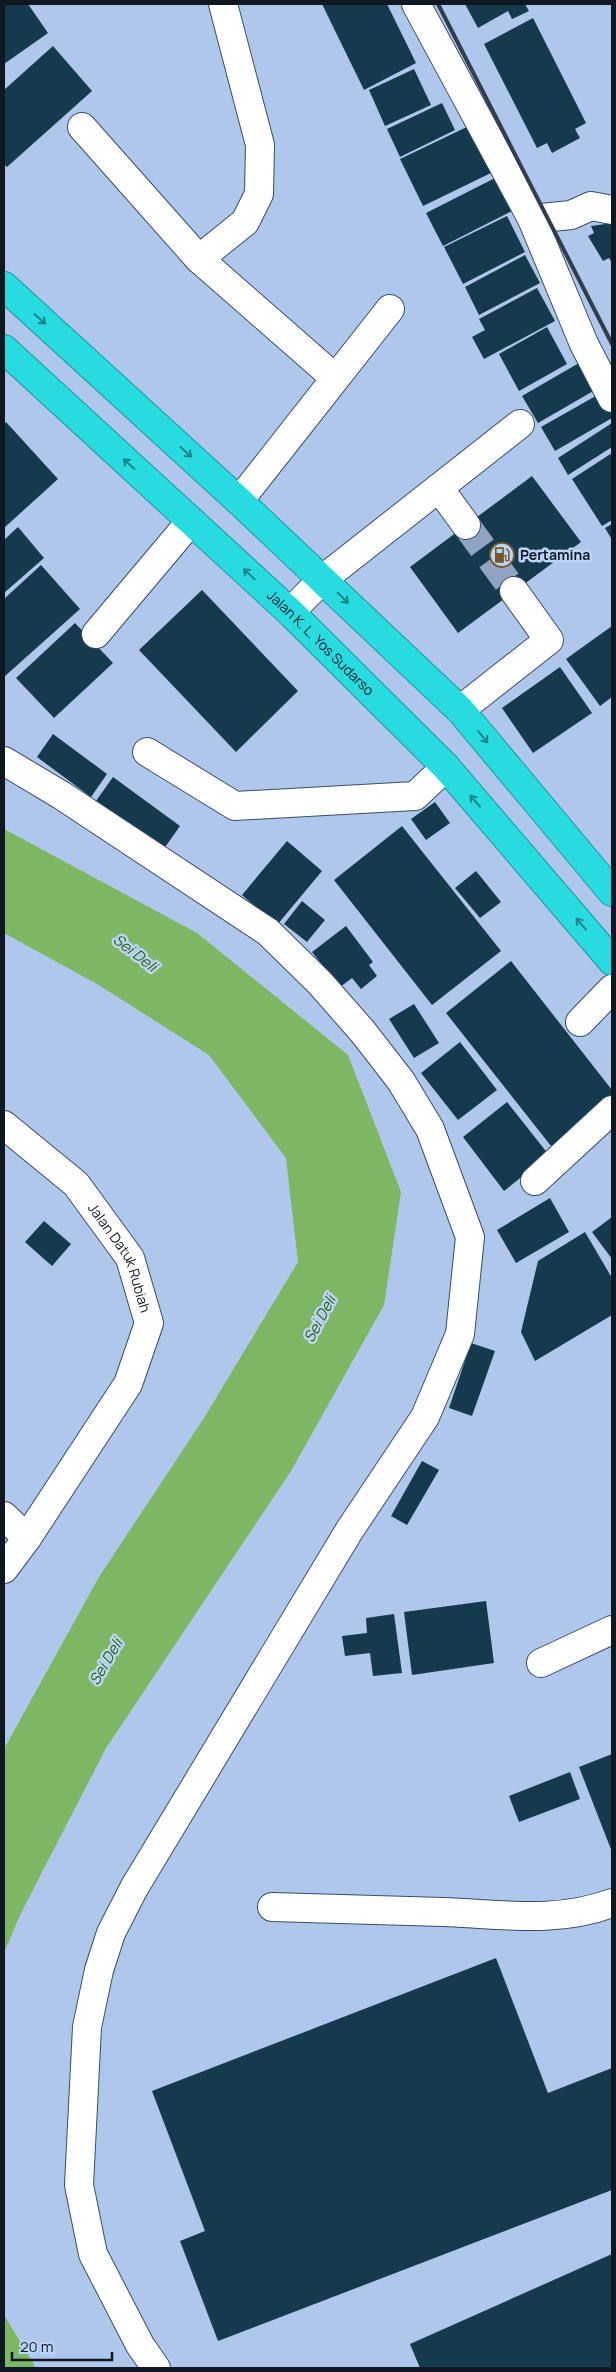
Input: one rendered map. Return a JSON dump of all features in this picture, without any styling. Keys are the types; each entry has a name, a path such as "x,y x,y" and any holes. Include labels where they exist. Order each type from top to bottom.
{"highway":[{"path":"4,286 323,579 460,710 612,892"},
{"name":"Jalan K. L. Yos Sudarso","path":"4,349 290,612 446,767 612,961"}],"street":[{"path":"199,259 245,222 259,194 260,146 223,4"},
{"path":"416,4 532,219 584,344 612,398"},
{"path":"82,126 199,259 336,378"},
{"path":"532,219 571,215 591,206 612,210"},
{"path":"239,501 390,309"},
{"path":"290,612 323,579 520,424"},
{"path":"439,488 466,525"},
{"path":"96,634 191,520"},
{"path":"460,710 549,640 514,591"},
{"path":"147,752 235,806 415,796 446,767"},
{"path":"4,761 61,796 268,932 320,983 363,1032 401,1081 430,1129 470,1237 460,1334 425,1417 349,1531 134,1888 111,1933 99,1970 87,2027 79,2184 93,2254 140,2345 156,2368"},
{"path":"580,1022 612,989"},
{"path":"535,1181 612,1110"},
{"name":"Jalan Datuk Rubiah","path":"4,1125 76,1184 130,1258 148,1323 128,1384 27,1538 4,1569"},
{"path":"4,1516 27,1538"},
{"path":"541,1663 612,1630"},
{"path":"272,1907 445,1912 530,1918 570,1915 612,1903"}],"water":[{"name":"Sei Deli","path":"4,829 197,933 348,1055 401,1192 384,1305 291,1471 106,1748 20,1915 4,1953 4,1749 99,1577 204,1418 298,1262 286,1158 209,1055 97,984 4,933"},
{"path":"4,2315 36,2368 4,2368"}],"building":[{"path":"4,4 28,4 48,33 4,64"},
{"path":"322,4 387,4 416,63 364,90"},
{"path":"465,4 525,4 529,11 512,19 508,11 478,28"},
{"path":"533,18 586,123 575,129 580,138 552,153 547,143 537,148 484,44"},
{"path":"53,46 92,91 7,167 4,164 4,90"},
{"path":"414,69 431,105 385,126 369,90"},
{"path":"442,103 455,130 400,157 387,129"},
{"path":"471,125 493,172 423,206 400,159"},
{"path":"497,177 514,210 443,246 426,213"},
{"path":"507,216 525,252 463,284 444,247"},
{"path":"612,223 612,263 609,258 603,261 588,236 594,233 591,226"},
{"path":"525,255 540,283 479,315 465,287"},
{"path":"537,288 555,321 484,359 472,337 485,330 479,319"},
{"path":"547,327 567,364 519,391 499,354"},
{"path":"579,363 595,390 538,423 522,396"},
{"path":"601,393 612,414 612,418 555,451 541,427"},
{"path":"6,422 58,479 4,528 4,424"},
{"path":"612,423 612,447 568,475 558,458"},
{"path":"612,453 612,520 602,526 572,479"},
{"path":"532,476 581,542 458,633 410,567"},
{"path":"612,524 612,540 605,528"},
{"path":"18,527 44,558 4,593 4,540"},
{"path":"41,565 80,609 4,677 4,599"},
{"path":"202,590 298,691 236,752 139,650"},
{"path":"75,623 113,663 54,718 16,678"},
{"path":"612,626 612,697 600,706 566,659"},
{"path":"560,667 592,713 533,753 502,708"},
{"path":"53,734 107,774 91,797 37,757"},
{"path":"113,777 180,826 163,850 96,801"},
{"path":"435,802 450,823 426,840 411,819"},
{"path":"402,826 501,951 432,1005 334,880"},
{"path":"287,841 322,871 277,925 242,895"},
{"path":"476,871 501,902 480,918 455,888"},
{"path":"302,901 325,920 307,942 284,924"},
{"path":"346,926 373,962 369,965 377,976 361,989 352,978 340,987 312,952"},
{"path":"511,961 612,1090 612,1098 551,1146 446,1013"},
{"path":"414,1004 439,1043 414,1058 389,1019"},
{"path":"460,1042 497,1090 458,1120 421,1073"},
{"path":"507,1102 549,1155 504,1191 463,1137"},
{"path":"550,1198 569,1232 516,1263 497,1230"},
{"path":"612,1217 612,1259 592,1232"},
{"path":"44,1221 71,1244 52,1266 25,1242"},
{"path":"585,1232 612,1278 612,1315 535,1361 521,1332 538,1261"},
{"path":"471,1343 495,1351 472,1416 449,1408"},
{"path":"422,1461 439,1470 407,1525 391,1516"},
{"path":"486,1601 494,1663 412,1675 404,1612"},
{"path":"394,1614 402,1673 373,1676 370,1653 345,1656 342,1636 367,1633 366,1618"},
{"path":"612,1754 612,1852 579,1767"},
{"path":"570,1772 580,1799 519,1822 509,1796"},
{"path":"496,1958 548,2093 612,2068 612,2190 218,2341 180,2241 205,2231 152,2091"},
{"path":"612,2254 612,2368 420,2368 410,2344"}],"tunnel":[{"path":"466,525 514,591"}],"railway":[{"path":"438,4 612,344"}],"place":[{"name":"Pertamina","path":"502,555"}]}
